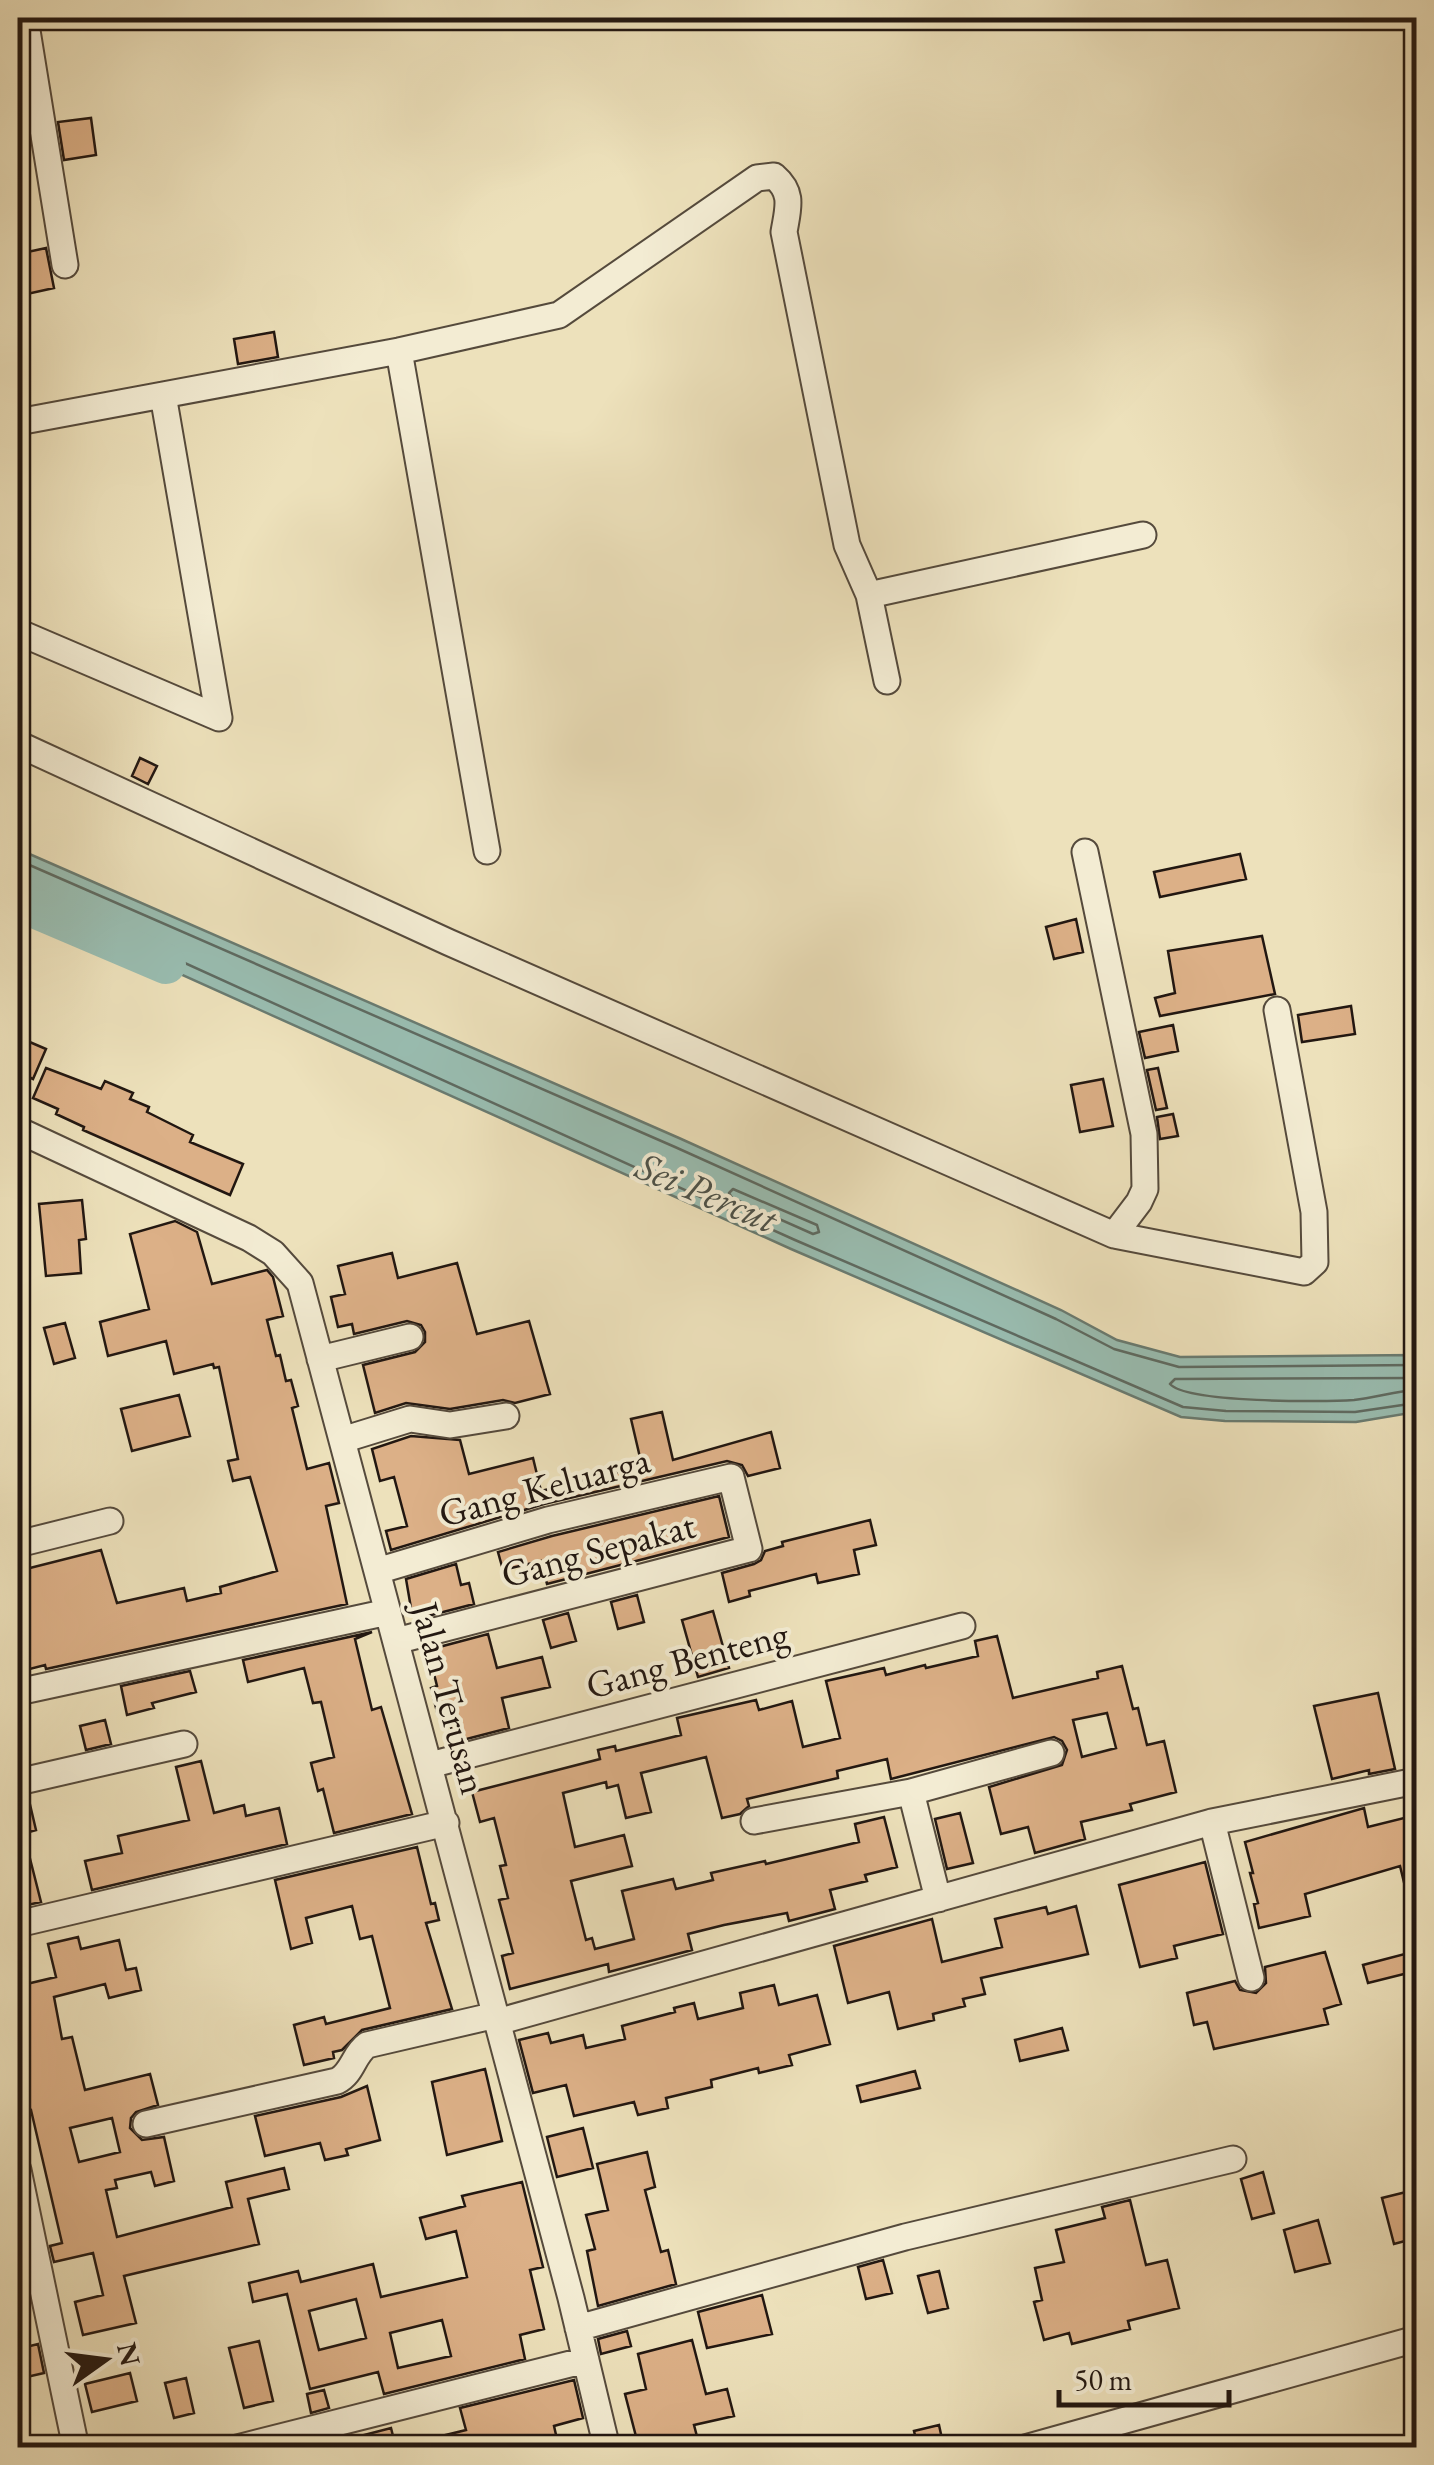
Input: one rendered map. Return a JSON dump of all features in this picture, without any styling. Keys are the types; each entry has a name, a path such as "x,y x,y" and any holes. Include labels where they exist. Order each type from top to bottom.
{"street":[{"path":"25,18 65,265"},
{"path":"18,422 399,352 559,315 757,178 774,176 790,195 784,232 847,545 870,594 887,682"},
{"path":"399,352 486,851"},
{"path":"18,632 218,718 163,395"},
{"path":"870,594 1142,536"},
{"path":"18,744 448,942 1114,1235 1304,1272 1315,1262 1314,1212 1277,1010"},
{"path":"1085,852 1144,1134 1145,1177 1139,1202 1114,1235"},
{"name":"Jalan Terusan","path":"18,1130 249,1238 273,1253 300,1283 446,1823 608,2448"},
{"path":"320,1359 410,1338"},
{"path":"342,1440 410,1419 450,1425 506,1416"},
{"name":"Gang Keluarga","path":"377,1572 548,1520 731,1477"},
{"name":"Gang Sepakat","path":"396,1641 749,1549 731,1477"},
{"path":"18,1544 110,1521"},
{"path":"18,1692 388,1612"},
{"name":"Gang Benteng","path":"430,1765 962,1626"},
{"path":"18,1782 184,1744"},
{"path":"754,1821 911,1792 1050,1754"},
{"path":"146,2124 337,2081 346,2076 360,2051 368,2045 497,2018 1212,1822 1416,1781"},
{"path":"911,1792 938,1899"},
{"path":"1212,1822 1251,1978"},
{"path":"18,1924 446,1823"},
{"path":"578,2328 905,2237 1233,2158"},
{"path":"18,2170 24,2240 76,2448"},
{"path":"1025,2448 1416,2340"},
{"path":"237,2448 586,2360"}],"water":[{"name":"Sei Percut","path":"18,849 679,1138 1061,1310 1117,1340 1180,1357 1416,1355 1416,1412 1356,1422 1181,1417 791,1249 18,901"}],"building":[{"path":"91,118 96,155 64,160 58,122"},
{"path":"46,248 54,288 18,296 18,254"},
{"path":"274,332 278,357 238,364 234,339"},
{"path":"140,758 157,766 148,784 132,776"},
{"path":"1240,854 1246,879 1160,897 1154,872"},
{"path":"1076,919 1083,952 1054,959 1046,927"},
{"path":"1262,936 1275,994 1160,1016 1155,998 1175,993 1168,951"},
{"path":"1351,1006 1355,1034 1302,1042 1298,1015"},
{"path":"1173,1025 1178,1051 1145,1058 1139,1032"},
{"path":"18,1037 46,1049 33,1079 18,1072"},
{"path":"46,1068 101,1089 105,1081 133,1093 130,1099 149,1107 147,1112 193,1135 190,1142 243,1164 230,1195 83,1130 84,1127 56,1114 58,1109 33,1098"},
{"path":"1158,1068 1167,1108 1156,1110 1147,1070"},
{"path":"1103,1079 1113,1126 1080,1132 1071,1085"},
{"path":"1173,1114 1178,1136 1160,1139 1157,1117"},
{"path":"82,1200 86,1239 79,1240 81,1273 46,1276 39,1204"},
{"path":"175,1221 197,1232 212,1284 267,1270 273,1277 283,1316 267,1320 276,1356 280,1355 286,1381 291,1380 298,1406 292,1408 307,1469 329,1463 339,1503 326,1506 347,1604 18,1672 18,1571 101,1550 117,1603 184,1588 187,1601 221,1593 220,1587 277,1571 250,1477 233,1481 228,1461 238,1459 219,1367 214,1368 213,1364 174,1374 166,1341 108,1356 100,1322 149,1309 130,1234"},
{"path":"392,1253 398,1278 457,1263 477,1334 529,1321 550,1394 515,1403 503,1400 450,1409 406,1403 375,1413 363,1365 415,1352 425,1342 425,1332 421,1325 407,1321 354,1334 352,1324 338,1327 331,1297 345,1294 338,1266"},
{"path":"65,1323 75,1358 54,1364 44,1328"},
{"path":"179,1395 190,1436 132,1451 121,1409"},
{"path":"662,1412 673,1460 771,1432 780,1468 748,1476 742,1465 727,1461 544,1504 391,1550 386,1531 407,1526 394,1477 380,1481 372,1449 411,1436 460,1440 469,1474 533,1458 541,1491 642,1466 631,1419"},
{"path":"719,1496 729,1537 547,1584 541,1561 503,1570 498,1552"},
{"path":"870,1520 876,1545 854,1550 859,1574 818,1583 816,1574 749,1591 750,1596 729,1602 722,1573 754,1564 765,1551 783,1546 782,1542"},
{"path":"456,1564 461,1585 469,1583 474,1604 420,1618 419,1613 412,1614 406,1579"},
{"path":"637,1595 644,1622 618,1629 611,1602"},
{"path":"713,1611 729,1668 698,1677 682,1620"},
{"path":"568,1613 576,1641 551,1648 543,1620"},
{"path":"372,1632 355,1639 372,1710 381,1707 412,1814 334,1833 323,1789 318,1791 311,1763 334,1757 321,1702 313,1703 304,1668 248,1682 243,1660"},
{"path":"488,1634 497,1668 542,1657 550,1687 502,1698 509,1728 455,1742 446,1709 437,1712 431,1688 437,1686 428,1650"},
{"path":"997,1636 1013,1698 1098,1678 1097,1672 1122,1666 1147,1745 1164,1741 1176,1792 1130,1804 1132,1810 1081,1822 1085,1839 1035,1853 1028,1827 1001,1834 989,1787 1062,1765 1067,1750 1054,1737 891,1779 887,1759 837,1771 838,1778 747,1799 749,1806 740,1814 722,1818 706,1757 641,1773 651,1812 626,1818 618,1785 607,1788 606,1782 563,1793 575,1847 624,1835 632,1866 571,1881 586,1940 592,1938 595,1949 634,1939 622,1891 673,1879 676,1889 713,1880 711,1873 859,1842 855,1824 884,1817 897,1867 865,1875 867,1881 830,1890 835,1909 789,1921 787,1913 724,1925 688,1934 692,1950 609,1972 608,1964 510,1989 502,1956 513,1953 499,1900 508,1898 500,1866 506,1865 494,1818 480,1822 472,1792 600,1759 598,1750 615,1746 616,1751 681,1735 677,1718 756,1700 759,1710 792,1701 803,1747 840,1738 826,1681 884,1668 886,1675 978,1656 975,1641","holes":["1107,1713 1116,1748 1082,1757 1073,1720"]},
{"path":"190,1671 196,1692 152,1703 154,1708 127,1715 121,1686"},
{"path":"1378,1693 1395,1769 1369,1774 1369,1770 1332,1779 1314,1706"},
{"path":"105,1720 111,1744 86,1750 80,1726"},
{"path":"201,1761 214,1813 244,1805 246,1816 279,1808 287,1844 92,1890 85,1861 122,1853 118,1836 189,1820 176,1767"},
{"path":"28,1796 36,1830 18,1835 18,1798"},
{"path":"1364,1808 1368,1827 1416,1815 1416,1906 1410,1907 1400,1866 1305,1894 1310,1916 1259,1928 1254,1904 1258,1903 1245,1842"},
{"path":"960,1813 973,1863 947,1869 935,1819"},
{"path":"24,1835 41,1902 18,1907 18,1836"},
{"path":"417,1847 431,1904 435,1903 439,1920 426,1923 452,2009 362,2030 342,2050 333,2052 334,2058 304,2065 294,2025 324,2017 326,2024 390,2008 372,1936 360,1939 352,1906 306,1918 312,1943 291,1949 275,1880"},
{"path":"1205,1862 1223,1934 1174,1946 1177,1958 1140,1967 1119,1885"},
{"path":"1076,1906 1088,1954 981,1978 985,1994 963,1999 965,2006 933,2014 934,2020 898,2029 889,1992 848,2003 834,1946 932,1919 942,1962 1002,1947 995,1919 1046,1907 1048,1914"},
{"path":"78,1937 81,1949 119,1940 126,1970 136,1968 141,1990 109,1998 105,1984 54,1997 62,2039 72,2037 85,2090 150,2074 158,2105 136,2112 130,2128 142,2140 164,2137 174,2181 155,2186 151,2172 115,2180 117,2188 106,2190 117,2237 232,2207 226,2182 284,2168 289,2189 248,2199 259,2244 124,2276 136,2323 83,2335 75,2302 103,2295 93,2253 54,2262 50,2246 62,2243 31,2110 25,2112 18,2080 18,1986 56,1977 48,1944","holes":["112,2118 120,2152 79,2162 70,2128"]},
{"path":"1416,1951 1416,1971 1368,1983 1363,1965"},
{"path":"1325,1952 1341,2004 1324,2009 1328,2024 1214,2049 1207,2022 1194,2025 1187,1993 1235,1981 1240,1990 1256,1993 1266,1983 1265,1967"},
{"path":"774,1985 779,2005 817,1995 830,2044 789,2055 792,2065 759,2073 758,2068 711,2080 712,2087 666,2098 668,2108 638,2115 634,2102 574,2116 566,2085 533,2093 519,2040 548,2033 551,2043 583,2035 586,2048 625,2039 622,2026 675,2012 674,2008 694,2003 698,2019 743,2008 740,1993"},
{"path":"1062,2028 1068,2050 1020,2061 1015,2040"},
{"path":"485,2069 502,2141 447,2155 432,2082"},
{"path":"915,2071 920,2088 861,2102 857,2086"},
{"path":"367,2086 380,2140 346,2149 348,2155 325,2160 320,2143 265,2156 255,2116 341,2097"},
{"path":"583,2128 593,2168 557,2177 547,2137"},
{"path":"647,2152 655,2187 645,2190 661,2252 668,2250 676,2284 598,2306 587,2251 595,2249 586,2215 608,2210 597,2164"},
{"path":"1263,2172 1274,2213 1252,2219 1241,2179"},
{"path":"522,2182 543,2267 530,2270 544,2329 520,2335 525,2359 384,2394 378,2372 310,2389 287,2294 253,2302 249,2283 298,2271 301,2282 373,2264 381,2297 467,2277 456,2231 426,2239 420,2218 465,2206 462,2196","holes":["356,2299 366,2338 319,2350 309,2311","442,2320 451,2356 398,2368 390,2333"]},
{"path":"1406,2192 1416,2238 1394,2244 1382,2198"},
{"path":"1130,2200 1146,2265 1167,2260 1179,2308 1128,2321 1130,2329 1072,2344 1069,2333 1044,2340 1034,2302 1042,2300 1035,2268 1064,2262 1056,2230 1105,2218 1102,2207"},
{"path":"1318,2220 1330,2263 1295,2272 1284,2230"},
{"path":"883,2260 892,2293 866,2299 858,2267"},
{"path":"939,2271 948,2308 928,2313 918,2276"},
{"path":"762,2295 772,2334 707,2348 698,2312"},
{"path":"627,2331 631,2346 601,2354 598,2339"},
{"path":"692,2340 706,2394 727,2389 734,2416 694,2425 700,2448 639,2448 625,2394 646,2389 638,2354"},
{"path":"259,2341 273,2401 244,2408 229,2348"},
{"path":"38,2344 44,2373 18,2379 18,2349"},
{"path":"130,2373 137,2401 92,2412 85,2384"},
{"path":"186,2378 194,2413 174,2418 165,2383"},
{"path":"574,2380 583,2418 554,2426 559,2448 422,2448 421,2441 466,2430 460,2408"},
{"path":"324,2390 329,2408 311,2413 307,2394"},
{"path":"939,2425 944,2448 918,2448 914,2431"},
{"path":"391,2428 396,2448 341,2448 341,2441"}],"waterway":[{"name":"Sei Percut","path":"18,901 166,964"}]}
